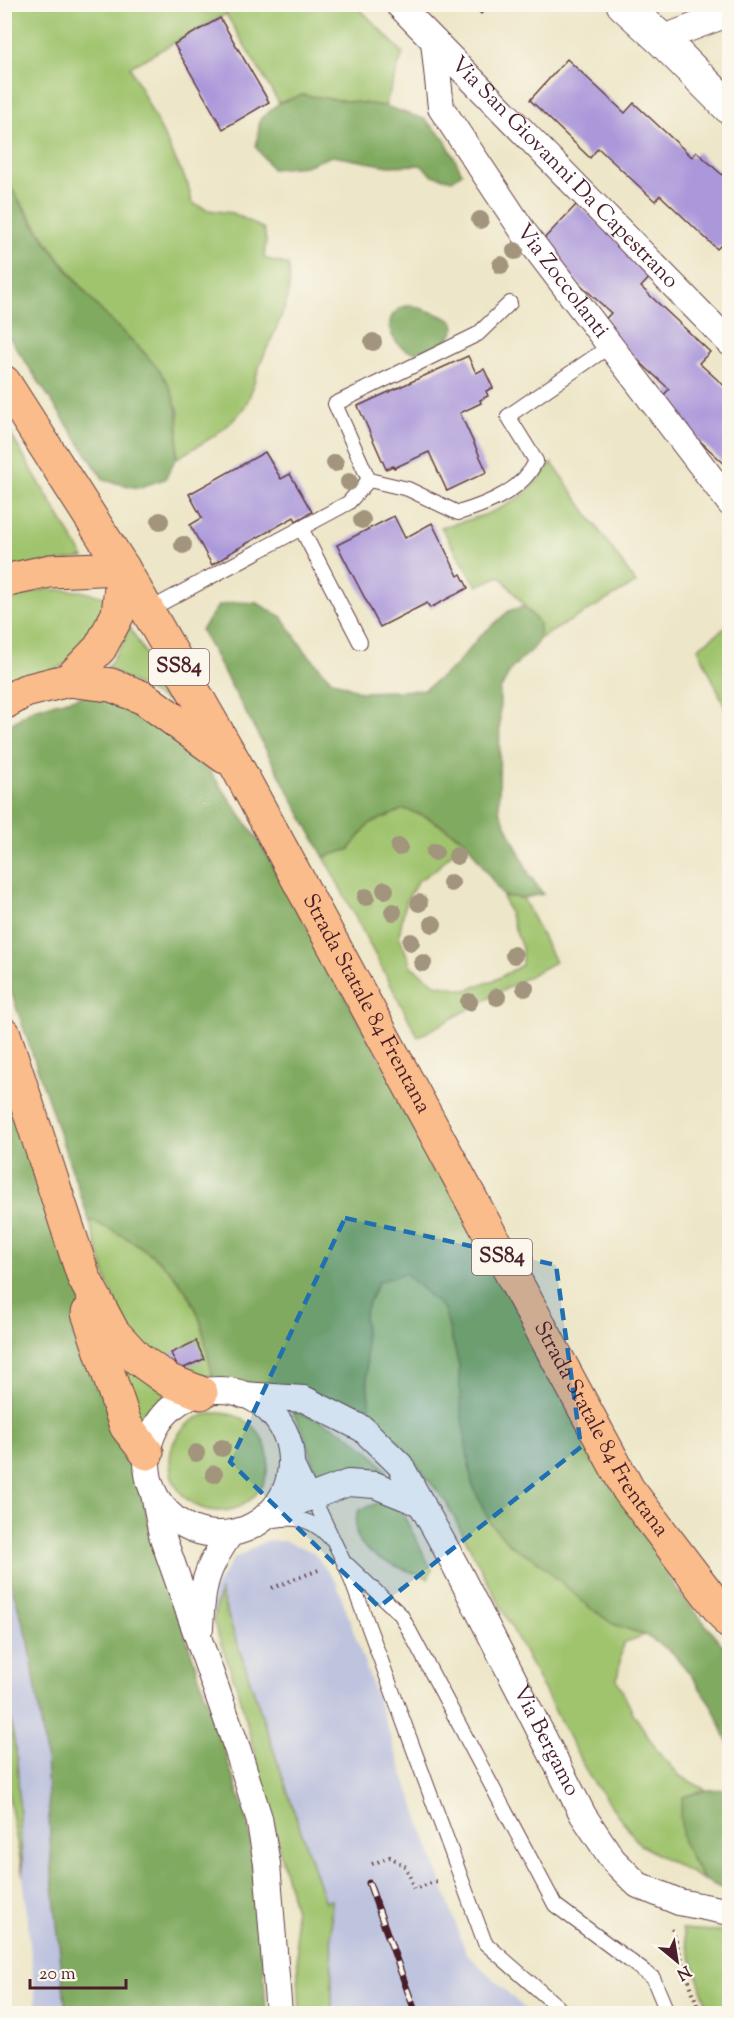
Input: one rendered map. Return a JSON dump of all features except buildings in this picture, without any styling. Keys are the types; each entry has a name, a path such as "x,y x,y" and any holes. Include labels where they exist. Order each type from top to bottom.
{"main road":[{"name":"Strada Statale 84 Frentana","path":"4,382 123,568 236,765 628,1489 729,1623"},
{"path":"4,581 50,571 123,568 118,614 100,648 69,680"},
{"path":"4,702 25,691 69,680 111,686 144,698 236,765"},
{"path":"4,1034 84,1278 113,1332 136,1358 168,1380 201,1393"},
{"path":"84,1278 87,1310 126,1426 147,1454"}],"street":[{"name":"Via San Giovanni Da Capestrano","path":"398,4 729,343"},
{"path":"623,4 729,108"},
{"path":"661,39 729,13"},
{"name":"Via Zoccolanti","path":"434,41 441,108 525,234 729,503"},
{"path":"263,1518 282,1498 289,1482 290,1446 283,1430 273,1415 260,1403 244,1395 230,1391 201,1393 185,1399 165,1415 152,1437 147,1454 147,1467 162,1535 238,1751 259,1818 267,1863 279,2013"},
{"name":"Via Bergamo","path":"244,1395 304,1399 363,1429 400,1465 583,1815 613,1860 638,1885 679,1902 729,1912"},
{"path":"154,1494 164,1510 177,1522 212,1534 230,1534 312,1495 348,1483 375,1485 422,1504"},
{"path":"199,1641 203,1588 212,1561 230,1534"}],"lane":[{"path":"369,480 335,404 478,334 510,303"},
{"path":"369,480 408,489 458,513 476,508 503,494 519,484 532,471 536,460 508,416 610,346"},
{"path":"147,611 348,503 369,480"},
{"path":"301,528 360,642"},
{"path":"290,1446 341,1556 485,1943 558,2007 560,2013"},
{"path":"263,1518 280,1518 315,1524 327,1535 341,1556 401,1615 555,1905 653,1978 668,2013"}],"path":[{"path":"272,1588 327,1566"},
{"path":"372,1864 390,1857 406,1867 414,1889 443,1879"},
{"path":"671,1926 700,2013"}],"highlighted area":[{"path":"345,1218 556,1265 581,1447 379,1607 230,1462"}],"shaded area":[{"path":"265,1541 285,1541 313,1552 337,1584 466,1953 529,2013 332,2013 330,1900 295,1911 240,1697 213,1621 213,1591 232,1560"},
{"path":"4,1565 29,1642 46,1757 52,1874 66,2013 37,2013 23,1876 17,1760 5,1675"}],"green space":[{"path":"208,4 215,11 222,4 356,5 403,53 385,106 302,95 279,103 226,14 130,67 188,185 192,203 208,210 233,213 264,229 266,241 264,258 288,265 290,278 282,316 242,410 217,434 177,458 179,410 145,353 97,307 51,247 13,191 5,174 5,5"},
{"path":"302,95 385,106 424,119 444,138 462,173 452,180 432,175 421,165 389,166 332,156 305,166 272,169 256,147 260,120 279,103"},
{"path":"4,174 35,226 71,275 110,320 151,360 171,390 176,407 178,443 175,460 165,479 138,488 104,480 5,331"},
{"path":"411,305 453,321 455,327 450,337 440,344 419,352 406,350 401,346 392,335 390,321 399,309"},
{"path":"4,423 84,558 5,569"},
{"path":"552,463 636,583 539,639 539,623 500,576 477,586 441,527 475,518 508,505 527,491"},
{"path":"47,589 80,591 114,599 77,658 5,693 5,601"},
{"path":"234,602 257,603 282,617 305,651 330,679 361,692 424,690 455,666 479,637 509,611 523,606 539,623 539,639 533,649 512,668 500,690 499,810 530,876 543,894 523,898 503,896 465,840 427,817 404,809 369,824 350,849 324,857 201,630 218,606"},
{"path":"729,625 729,715 698,648"},
{"path":"129,626 176,707 107,668 124,641"},
{"path":"87,695 134,710 197,753 259,841 675,1587 729,1653 729,1745 712,1706 672,1652 645,1635 613,1624 589,1607 535,1559 510,1545 490,1523 472,1484 461,1412 459,1365 444,1309 405,1273 378,1282 364,1314 371,1420 282,1386 214,1382 201,1323 194,1304 184,1288 157,1259 141,1247 89,1220 5,974 4,729 33,709"},
{"path":"404,809 427,817 465,840 436,869 418,881 406,901 399,935 411,966 435,984 467,990 497,979 522,965 522,948 503,896 523,898 555,962 418,1037 324,857 350,849 369,824"},
{"path":"4,1054 134,1459 151,1533 248,1822 263,1956 266,2013 66,2013 52,1874 46,1757 29,1642 5,1565"},
{"path":"89,1220 141,1247 157,1259 184,1288 194,1304 201,1323 213,1377 164,1367 131,1335 107,1281"},
{"path":"405,1273 444,1309 459,1365 461,1412 510,1545 535,1559 589,1607 613,1624 645,1635 623,1643 617,1680 633,1713 657,1750 680,1776 706,1790 683,1797 691,1860 704,1880 640,1845 589,1776 446,1502 398,1441 371,1420 364,1314 378,1282"},
{"path":"115,1353 167,1394 149,1407 137,1422"},
{"path":"292,1411 320,1420 345,1434 368,1451 387,1472 351,1467 314,1472 306,1440"},
{"path":"219,1413 238,1417 254,1427 264,1443 268,1462 264,1481 254,1497 238,1507 219,1511 200,1507 184,1497 174,1481 170,1462 174,1443 184,1427 200,1417"},
{"path":"378,1503 400,1509 432,1570 428,1578 388,1563 365,1548 358,1538 356,1525 359,1510"},
{"path":"220,1592 325,1902 331,1900 332,2013 300,2013 295,1911 240,1697 213,1621"},
{"path":"4,1675 17,1760 23,1876 5,1774"},
{"path":"730,1789 729,1892 704,1880 683,1843 680,1815 683,1797 706,1790"},
{"path":"682,1929 729,1932 729,2013 709,2013"}],"railway":[{"path":"369,1883 416,2014"}]}
